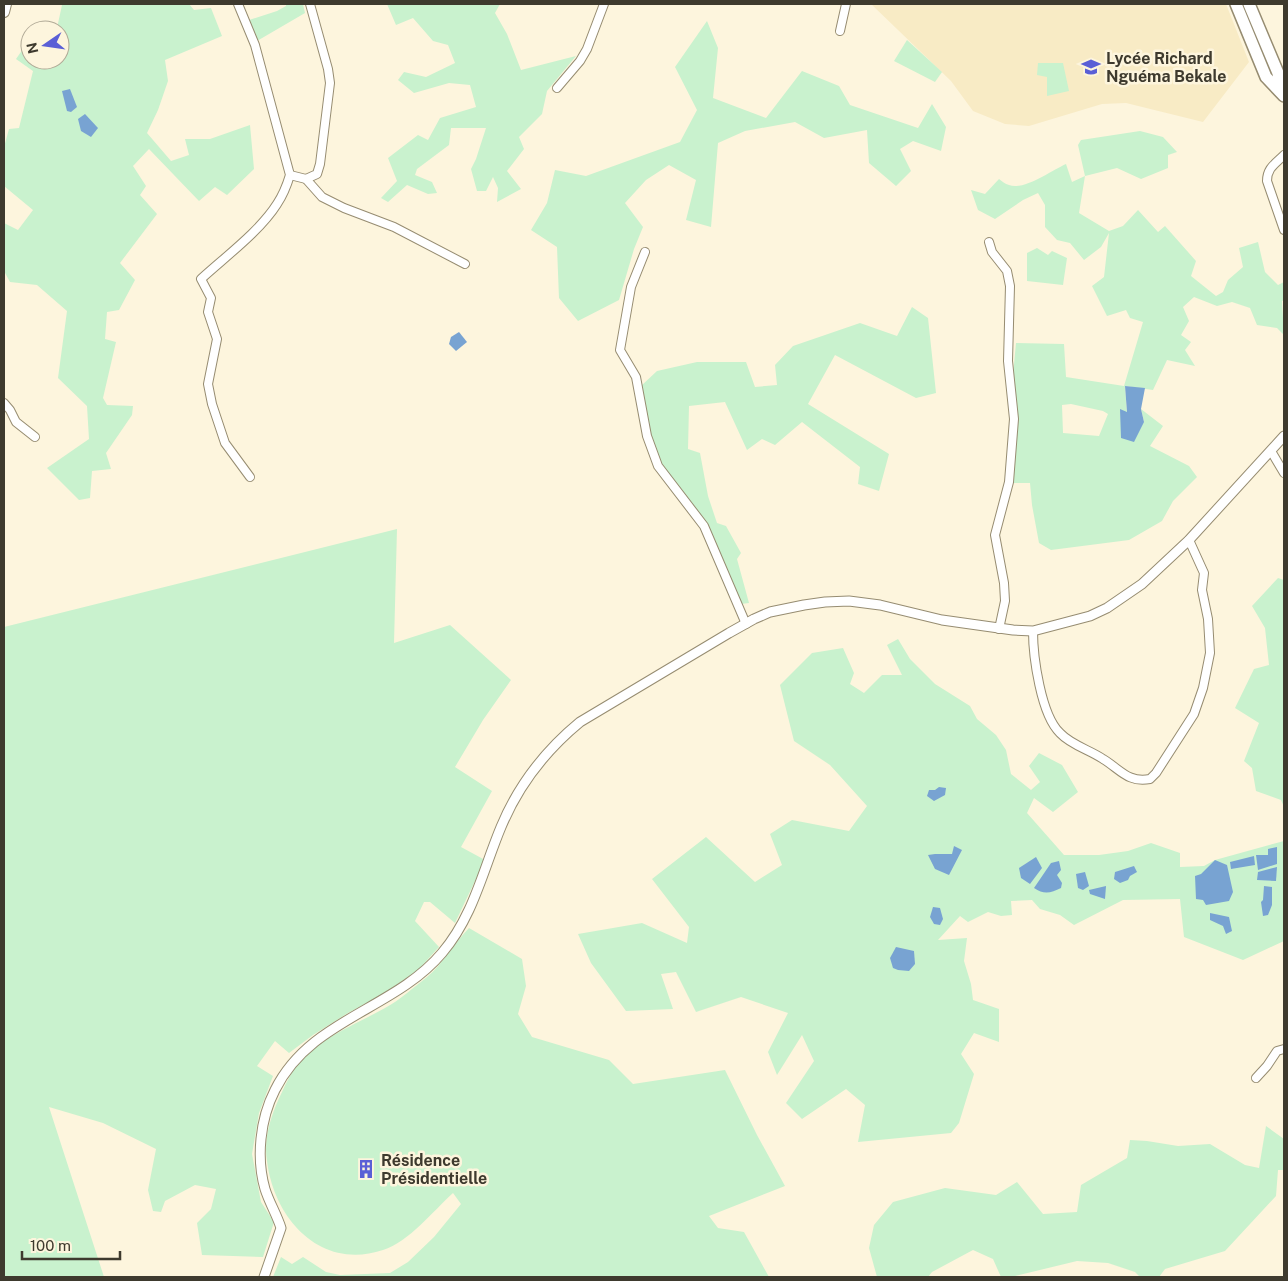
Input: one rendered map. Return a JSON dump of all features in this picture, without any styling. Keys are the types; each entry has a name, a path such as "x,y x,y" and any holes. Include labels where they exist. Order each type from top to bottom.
{"main road":[{"path":"4,12 6,4"},
{"path":"1236,4 1266,77 1282,93"},
{"path":"1249,4 1278,73 1282,93"}],"street":[{"path":"238,4 255,45 290,175 286,189 277,205 258,227 201,279 212,298 208,312 217,339 208,384 212,404 226,443 250,476"},
{"path":"306,179 316,174 320,164 330,84 328,69 310,4"},
{"path":"557,88 580,61 587,49 604,4"},
{"path":"840,31 846,4"},
{"path":"1284,155 1270,168 1267,174 1267,181 1284,230"},
{"path":"290,175 306,179 322,197 344,208 394,227 465,264"},
{"path":"989,242 992,252 1007,271 1010,286 1008,362 1014,419 1009,482 995,536 1004,583 1005,601 999,629"},
{"path":"645,252 631,287 620,350 636,377 647,436 658,466 704,526 746,624"},
{"path":"4,403 16,422 35,437"},
{"path":"264,1277 281,1228 265,1190 261,1170 260,1147 264,1119 274,1091 284,1073 312,1044 332,1028 413,981 442,954 465,919 501,826 512,804 549,749 580,722 746,624 770,612 825,602 849,601 942,620 999,629 1033,631 1090,616 1107,608 1142,584 1189,540 1284,436"},
{"path":"1271,451 1284,474"},
{"path":"1033,631 1033,647 1040,686 1056,729 1062,736 1104,759 1133,780 1150,779 1156,773 1194,714 1204,688 1210,653 1208,619 1202,590 1204,573 1189,540"},
{"path":"1256,1078 1277,1051 1284,1049"}],"shaded area":[{"name":"Lycée Richard Nguéma Bekale","path":"871,4 1226,4 1249,62 1203,122 1126,103 1102,104 1029,126 1005,124 973,111 951,81"}],"green space":[{"path":"189,4 194,10 211,8 222,36 165,60 168,81 158,110 147,133 171,161 189,155 185,139 210,139 250,125 254,169 227,195 215,187 199,201 149,149 133,166 146,186 140,195 157,214 120,263 135,280 119,310 107,312 105,339 116,342 103,398 107,405 133,406 132,415 106,453 111,469 92,471 90,498 79,500 47,468 89,439 87,406 58,378 67,311 37,285 10,282 4,271 4,223 18,230 33,210 4,186 4,147 9,129 19,128 33,71 32,70 70,70 70,20 59,20 62,5"},
{"path":"286,4 303,4 305,13 257,41 249,20 277,11 286,6"},
{"path":"387,4 500,4 495,13 507,34 521,70 576,56 547,91 542,114 519,137 524,149 507,171 521,189 497,202 498,188 493,177 486,191 477,191 471,169 486,128 451,128 449,145 417,169 415,175 432,182 437,193 428,194 407,185 388,202 381,198 397,181 388,158 418,135 428,140 440,118 476,107 470,85 449,83 414,93 398,80 404,72 426,77 455,63 448,45 433,41 413,18 396,25"},
{"path":"707,21 718,48 713,98 766,118 802,71 839,86 850,105 918,128 932,104 946,127 941,151 913,141 900,149 911,171 896,186 869,163 867,130 824,138 795,122 745,131 718,143 711,227 686,220 696,180 669,165 646,180 625,203 643,227 634,249 619,300 578,321 559,298 557,247 531,230 547,203 555,170 586,176 680,142 697,110 675,67"},
{"path":"907,40 942,72 935,82 894,61"},
{"path":"20,53 20,62 16,59"},
{"path":"1038,63 1063,63 1069,91 1047,96 1047,77 1037,75"},
{"path":"1140,131 1163,137 1177,152 1168,155 1168,168 1141,179 1117,168 1085,176 1078,145 1081,140"},
{"path":"1066,164 1072,182 1085,176 1079,213 1109,231 1123,226 1138,210 1158,232 1165,226 1196,261 1191,276 1216,296 1223,292 1228,280 1243,267 1239,248 1258,242 1265,272 1278,285 1284,282 1284,300 1282,301 1284,335 1277,328 1257,325 1250,308 1232,302 1217,306 1194,297 1183,307 1189,321 1181,335 1191,342 1185,350 1195,366 1167,360 1153,390 1125,386 1127,413 1120,410 1144,422 1141,409 1163,426 1150,446 1189,466 1197,477 1173,501 1162,521 1129,540 1051,550 1039,543 1030,483 1012,483 1017,429 1013,375 1016,343 1064,344 1066,377 1124,386 1143,322 1130,318 1126,310 1107,316 1092,286 1104,277 1109,233 1101,247 1084,260 1070,243 1057,240 1045,227 1045,205 1038,193 1023,200 995,219 978,210 971,190 985,194 999,179 1015,186 1030,183","holes":["1071,404 1103,411 1108,414 1099,436 1063,433 1062,405"]},
{"path":"1037,248 1048,255 1052,251 1067,258 1063,285 1027,281 1027,253"},
{"path":"912,307 928,318 936,393 916,398 835,355 808,404 889,454 879,491 858,484 860,467 802,422 775,445 762,439 747,450 725,402 689,406 688,449 700,453 708,496 717,523 726,526 741,553 737,559 749,603 741,604 707,524 662,465 650,432 641,386 657,371 697,362 746,362 755,387 777,385 775,365 793,346 860,323 897,336"},
{"path":"397,529 394,643 450,625 511,680 483,720 455,767 492,791 461,847 485,860 455,923 430,902 424,902 415,921 439,947 419,969 385,993 313,1035 289,1053 275,1041 257,1066 273,1076 259,1113 252,1154 261,1202 274,1222 263,1257 202,1255 197,1223 211,1209 216,1189 195,1185 165,1201 161,1212 153,1211 148,1190 156,1149 103,1123 49,1107 104,1277 4,1277 4,627"},
{"path":"1278,578 1284,580 1284,807 1281,800 1256,791 1252,768 1244,761 1259,723 1235,708 1254,669 1269,665 1265,628 1252,606"},
{"path":"898,639 910,659 935,684 970,706 977,719 996,735 1006,750 1011,774 1031,790 1040,782 1029,766 1039,753 1062,765 1078,792 1053,812 1034,798 1027,813 1064,855 1099,855 1128,851 1151,843 1180,853 1180,867 1204,866 1215,860 1284,841 1284,941 1243,960 1184,937 1180,899 1123,900 1074,925 1060,915 1040,909 1032,900 1011,901 1012,915 1001,916 988,912 968,922 960,916 938,940 967,938 964,961 971,984 973,1000 999,1009 999,1042 974,1033 961,1054 974,1074 959,1123 951,1133 858,1142 865,1105 846,1089 802,1119 786,1103 814,1061 802,1035 777,1075 768,1052 788,1013 741,997 696,1012 676,972 661,974 673,1009 626,1011 591,963 578,934 642,923 687,943 689,927 652,879 706,837 755,882 782,865 770,834 792,820 849,831 867,806 830,765 794,741 780,685 812,653 843,648 854,673 850,684 864,693 882,675 902,675 887,645"},
{"path":"469,928 522,959 526,986 518,1014 532,1037 609,1060 633,1084 725,1070 785,1186 709,1216 718,1228 744,1232 769,1277 273,1277 281,1257 292,1264 303,1257 326,1272 340,1275 390,1273 408,1262 434,1237 461,1204 453,1193 411,1233 393,1246 361,1255 340,1253 321,1246 304,1235 290,1220 279,1202 271,1182 266,1143 269,1125 278,1100 293,1071 306,1055 338,1033 391,1005 407,993 432,972"},
{"path":"1266,1126 1284,1139 1284,1170 1278,1170 1276,1196 1225,1251 1165,1269 1159,1277 1140,1277 1135,1272 1108,1263 1077,1261 1011,1277 1001,1277 993,1259 973,1250 932,1272 928,1277 877,1277 869,1248 874,1225 893,1202 945,1188 996,1195 1017,1182 1043,1214 1077,1212 1081,1185 1127,1158 1130,1140 1178,1146 1210,1144 1245,1165 1259,1168"}],"water":[{"path":"70,89 77,107 71,112 67,111 62,91"},
{"path":"85,114 98,128 91,137 81,131 78,119"},
{"path":"459,332 467,342 456,351 449,344 451,337"},
{"path":"1125,386 1145,388 1141,409 1144,422 1134,442 1121,438 1120,409 1127,412"},
{"path":"939,787 946,788 945,795 934,801 927,796 929,790 935,790"},
{"path":"954,846 962,850 949,875 935,869 928,855 952,854"},
{"path":"1277,847 1277,864 1258,870 1256,855 1268,855 1268,849"},
{"path":"1254,856 1255,865 1231,869 1230,862"},
{"path":"1036,857 1042,868 1030,884 1021,878 1019,868"},
{"path":"1215,860 1227,865 1233,892 1229,901 1206,905 1203,900 1196,899 1195,876 1201,874"},
{"path":"1059,861 1061,870 1057,875 1062,883 1061,888 1054,891 1041,892 1034,888 1051,863"},
{"path":"1134,866 1137,872 1130,876 1128,880 1120,883 1114,879 1115,872"},
{"path":"1277,867 1276,881 1257,880 1258,872"},
{"path":"1085,872 1089,886 1083,890 1078,888 1076,874"},
{"path":"1106,886 1105,899 1090,894 1089,890"},
{"path":"1264,886 1272,887 1272,905 1268,915 1263,916 1261,902 1263,900"},
{"path":"933,907 940,908 943,919 940,925 934,924 930,917"},
{"path":"1210,913 1229,917 1232,931 1226,934 1223,926 1210,920"},
{"path":"896,947 914,951 915,964 909,971 893,968 890,958"}],"place":[{"name":"Lycée Richard Nguéma Bekale","path":"1091,67"},
{"name":"Résidence Présidentielle","path":"366,1169"}]}
